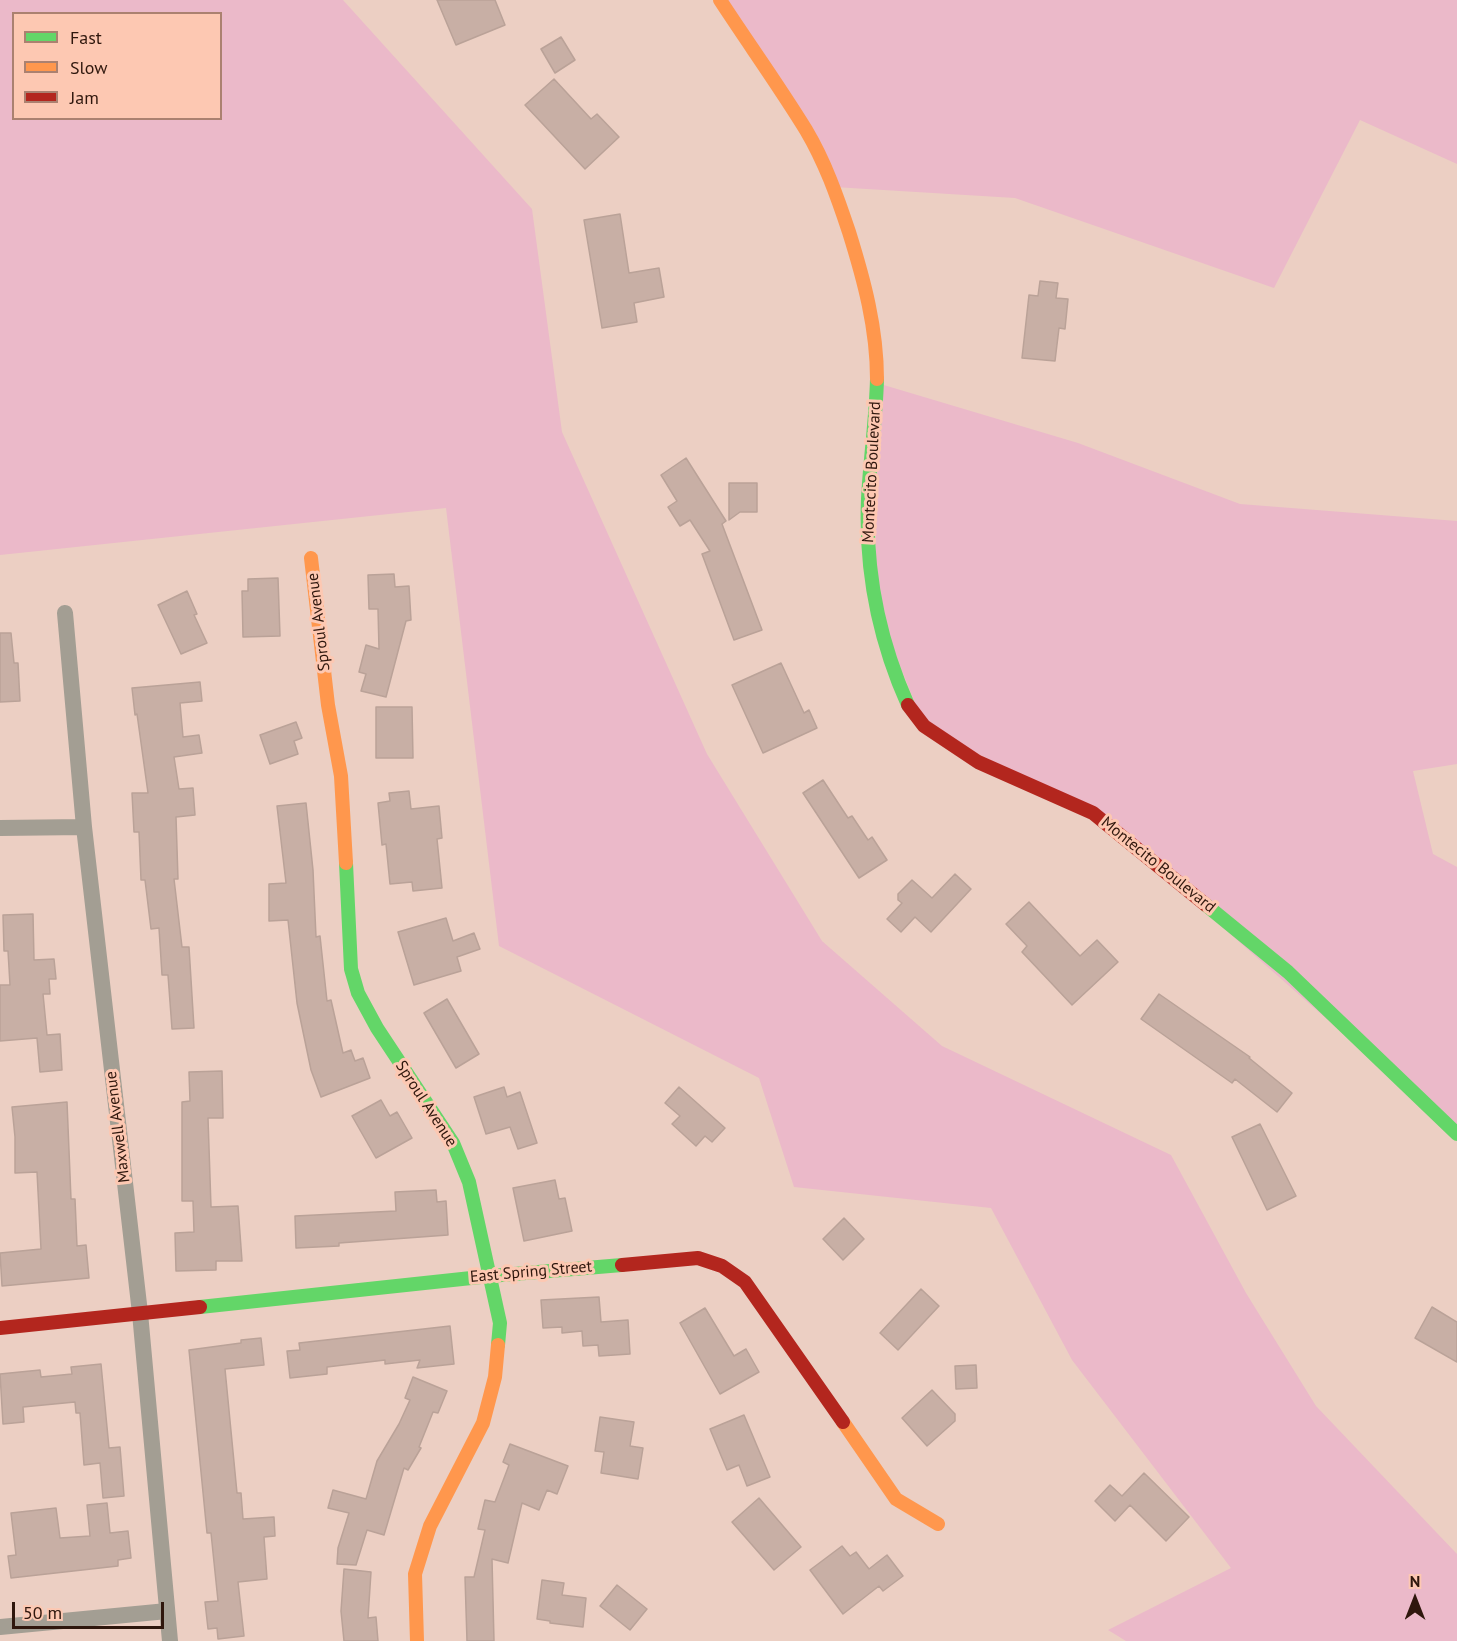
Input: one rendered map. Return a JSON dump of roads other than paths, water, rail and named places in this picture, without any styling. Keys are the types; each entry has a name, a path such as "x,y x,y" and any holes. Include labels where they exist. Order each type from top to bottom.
{"street":[{"name":"Montecito Boulevard","path":"720,0 806,131 823,163 834,187 862,273 873,322 877,355 877,383 867,501 870,578 884,642 908,705 924,726 978,762 1093,813 1288,972 1457,1134"},
{"name":"Sproul Avenue","path":"311,558 328,705 341,776 351,969 358,993 377,1028 453,1143 469,1182 500,1323 495,1377 483,1423 430,1526 415,1574 417,1641"},
{"name":"Maxwell Avenue","path":"65,613 84,827 140,1313 170,1641"},
{"path":"0,828 84,827"},
{"name":"East Spring Street","path":"0,1328 490,1276 698,1258 722,1266 745,1282 896,1499 938,1524"},
{"path":"0,1627 167,1611"}]}
